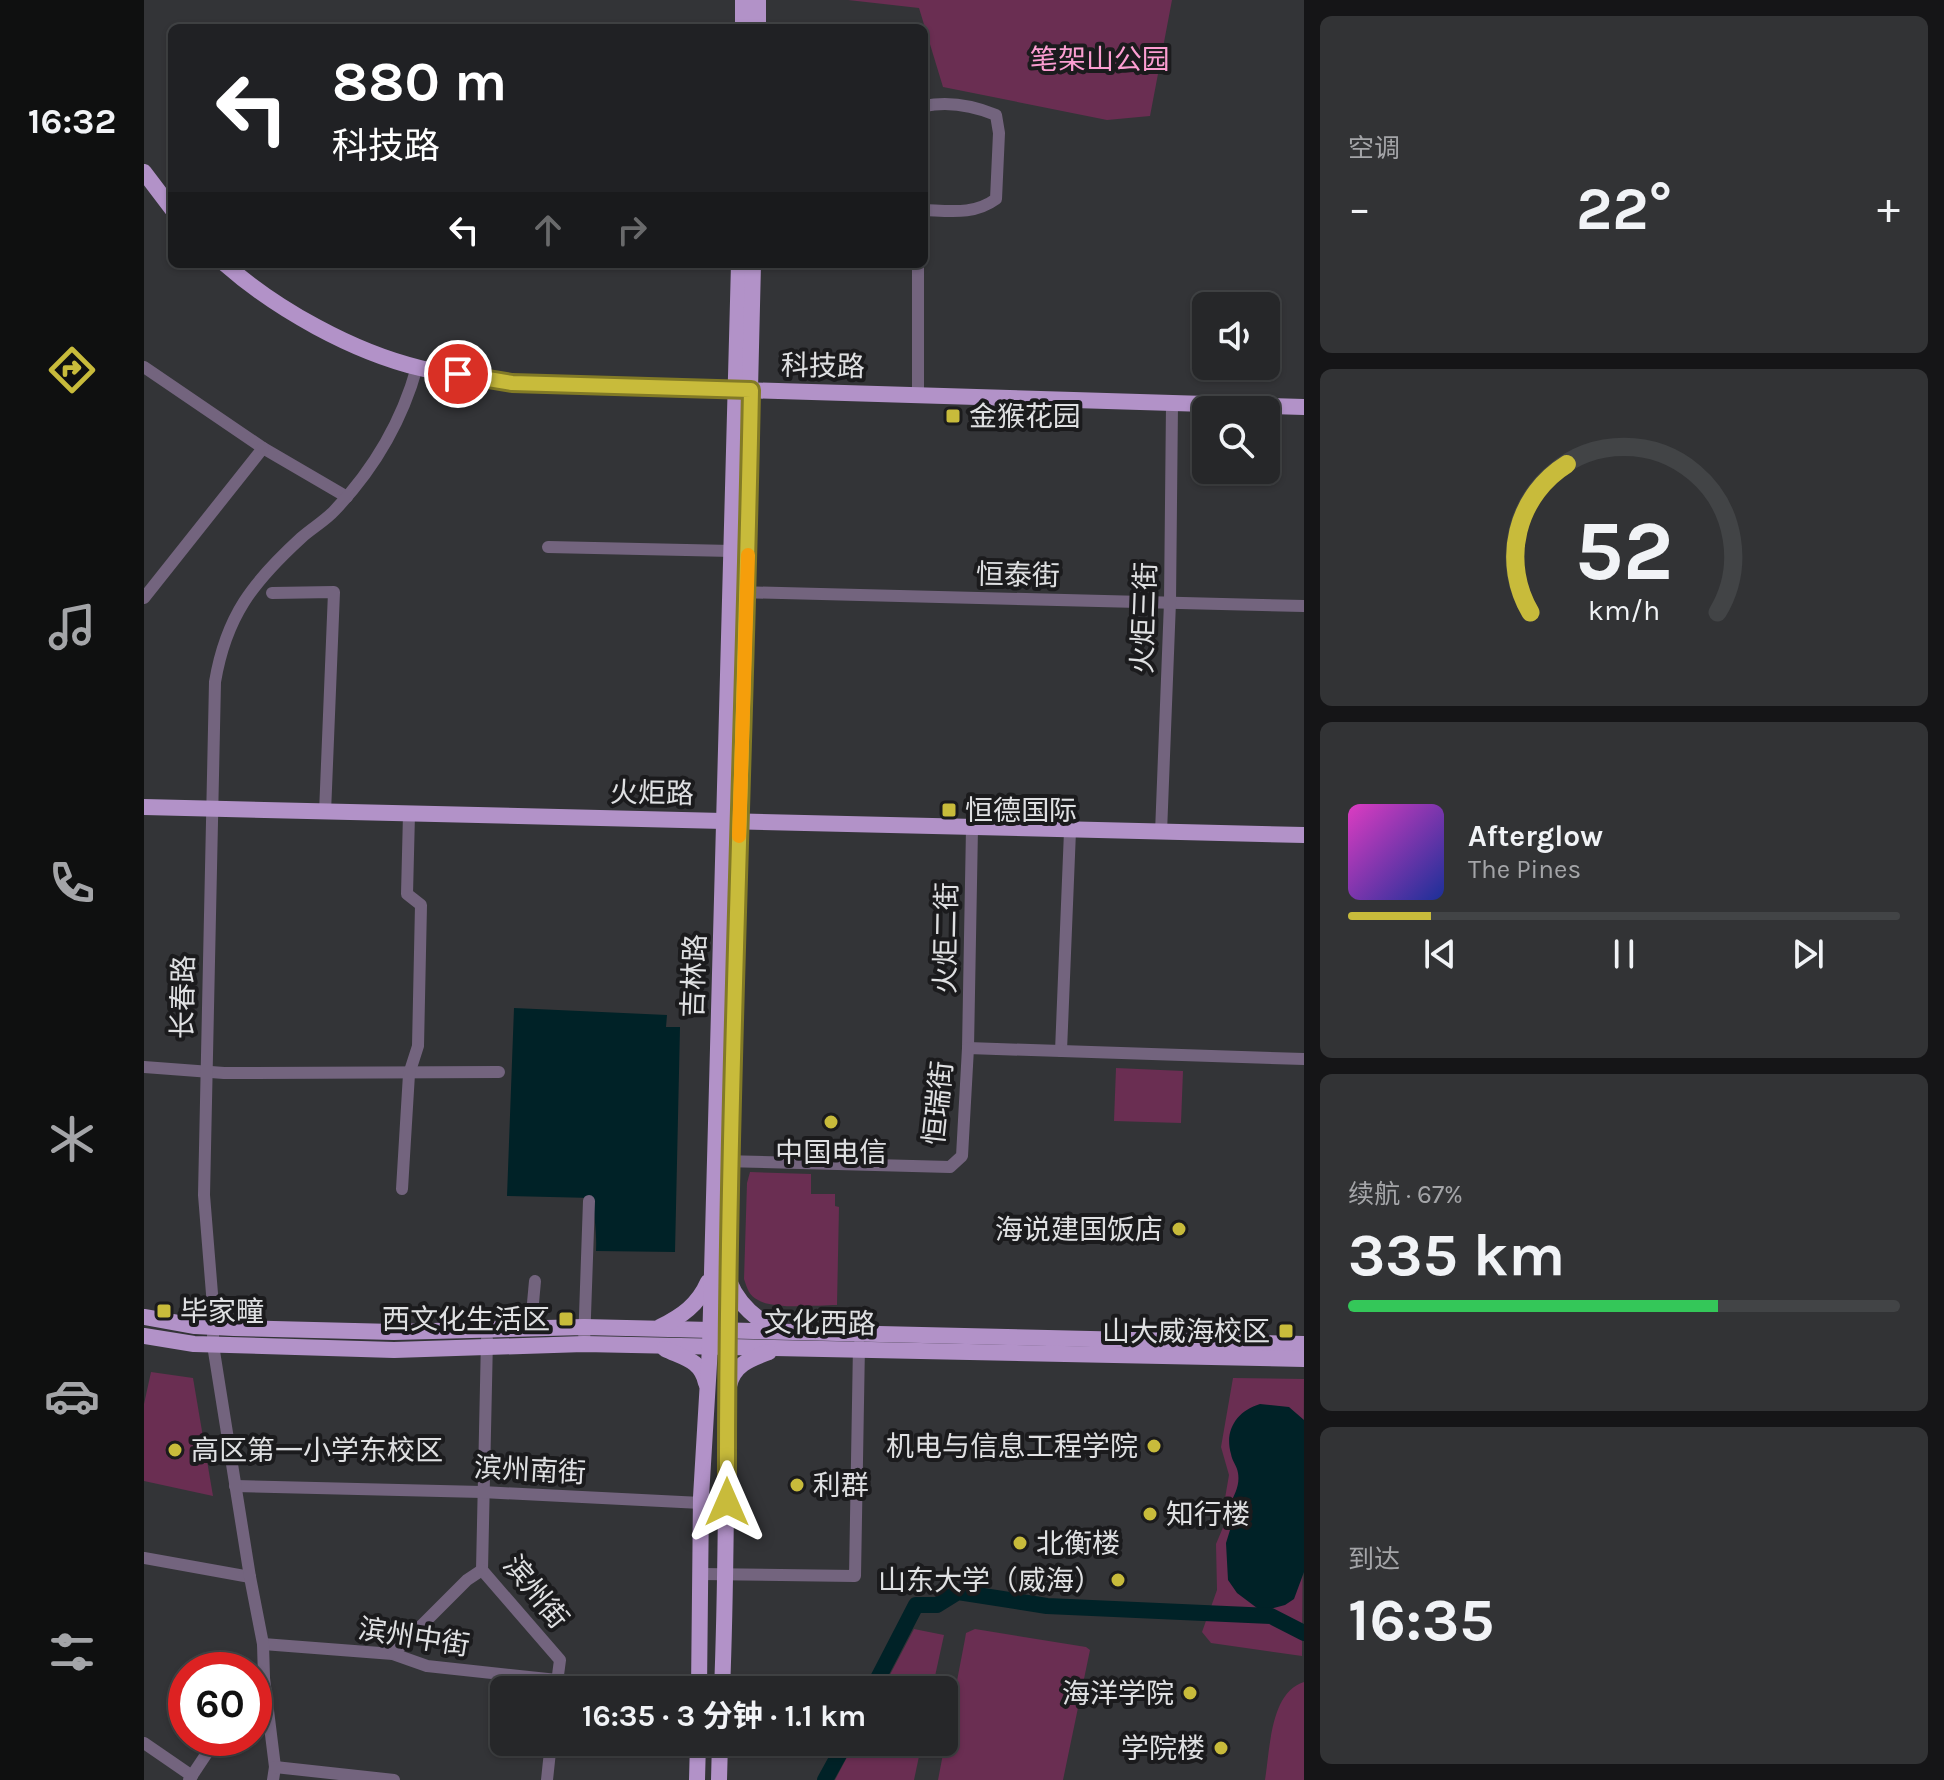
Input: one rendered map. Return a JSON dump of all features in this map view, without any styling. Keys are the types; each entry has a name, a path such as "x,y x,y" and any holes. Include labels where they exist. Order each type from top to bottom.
{"main road":[{"path":"743,0 743,24"},
{"path":"758,0 758,24"},
{"path":"144,172 168,204"},
{"name":"科技路","path":"231,268 300,318 357,345 417,367 512,383 1304,407"},
{"name":"吉林路","path":"699,1676 701,1503 707,1393 718,1339 720,1275 743,390 739,268"},
{"name":"吉林路","path":"739,592 732,551 753,268"},
{"name":"火炬路","path":"144,807 1304,835"},
{"path":"707,1393 703,1370 656,1337 693,1307 720,1275 746,1309 779,1340 739,1365 731,1377 727,1396"},
{"name":"文化西路","path":"144,1317 214,1327 394,1332 487,1330 718,1339 1304,1344"},
{"name":"文化西路","path":"144,1336 213,1345 394,1350 487,1347 584,1336"},
{"name":"吉林路","path":"718,1339 727,1396 727,1573 723,1676"},
{"name":"文化西路","path":"860,1341 1304,1359"},
{"path":"697,1780 698,1756"},
{"path":"719,1780 720,1756"}],"street":[{"path":"928,105 945,102 996,115 999,133 996,199 985,208 967,212 928,210"},
{"path":"918,268 918,395"},
{"path":"144,367 263,448 347,497"},
{"name":"长春路","path":"262,1652 213,1345 204,1195 215,682 229,628 261,576 347,497 395,427 417,367"},
{"name":"火炬三街","path":"1161,833 1170,602 1172,404"},
{"path":"144,598 263,448"},
{"path":"548,547 732,551"},
{"path":"272,593 334,592 325,813"},
{"name":"恒泰街","path":"739,592 1304,606"},
{"path":"402,1189 409,1074 418,1046 421,905 407,894 409,814"},
{"name":"火炬二街","path":"968,1048 972,828"},
{"path":"1061,1051 1070,831"},
{"name":"恒瑞街","path":"723,1161 950,1167 962,1156 968,1048 1304,1059"},
{"path":"144,1067 224,1073 499,1072"},
{"path":"584,1336 589,1201"},
{"path":"532,1314 535,1281"},
{"name":"滨州街","path":"487,1330 482,1570 560,1660 558,1676"},
{"path":"701,1574 855,1576 860,1341"},
{"name":"滨州南街","path":"235,1486 727,1502"},
{"path":"144,1558 250,1577"},
{"path":"393,1654 467,1580 482,1570"},
{"name":"滨州中街","path":"263,1644 393,1654 427,1666 495,1676"},
{"path":"144,1743 191,1778 205,1756"},
{"path":"547,1780 550,1756"},
{"path":"274,1774 394,1780"}],"green space":[{"name":"笔架山公园","path":"848,0 1172,0 1150,116 1107,120 943,87 928,38 928,24 924,24 919,8"},
{"path":"1116,1068 1183,1071 1181,1123 1114,1121"},
{"path":"750,1172 811,1174 811,1194 835,1194 835,1206 839,1207 837,1305 775,1305 750,1294 744,1279"},
{"path":"151,1372 193,1378 213,1496 144,1481 144,1404"},
{"path":"1233,1378 1304,1379 1302,1656 1211,1643 1202,1632 1217,1590 1216,1544 1224,1525 1229,1475 1221,1447"},
{"path":"914,1629 944,1635 935,1676 889,1676"},
{"path":"975,1629 1090,1650 1063,1780 938,1780 943,1756 958,1756 958,1676 966,1633"},
{"path":"1304,1682 1304,1780 1265,1780 1278,1709 1284,1697"},
{"path":"848,1756 919,1756 914,1780 835,1780"}],"water":[{"path":"514,1008 667,1015 666,1027 680,1027 675,1252 596,1251 593,1198 507,1196"},
{"path":"1260,1404 1289,1407 1304,1420 1304,1572 1294,1599 1266,1610 1257,1608 1237,1593 1228,1580 1226,1543 1234,1517 1230,1504 1238,1482 1229,1437 1239,1417"}],"waterway":[{"path":"879,1676 916,1605 937,1605 958,1592 1047,1606 1271,1616 1304,1633"},
{"path":"825,1780 838,1756"}],"slow traffic":[{"path":"739,836 748,555"}],"place":[{"name":"金猴花园","path":"953,416"},
{"name":"恒德国际","path":"949,810"},
{"name":"中国电信","path":"831,1122"},
{"name":"海说建国饭店","path":"1179,1229"},
{"name":"毕家疃","path":"164,1311"},
{"name":"西文化生活区","path":"566,1319"},
{"name":"山大威海校区","path":"1286,1331"},
{"name":"机电与信息工程学院","path":"1154,1446"},
{"name":"高区第一小学东校区","path":"175,1450"},
{"name":"利群","path":"797,1485"},
{"name":"知行楼","path":"1150,1514"},
{"name":"北衡楼","path":"1020,1543"},
{"name":"山东大学（威海）","path":"1118,1580"},
{"name":"海洋学院","path":"1190,1693"},
{"name":"学院楼","path":"1221,1748"}],"route":[{"path":"458,374 512,383 751,390 729,1174 727,1502"}]}
